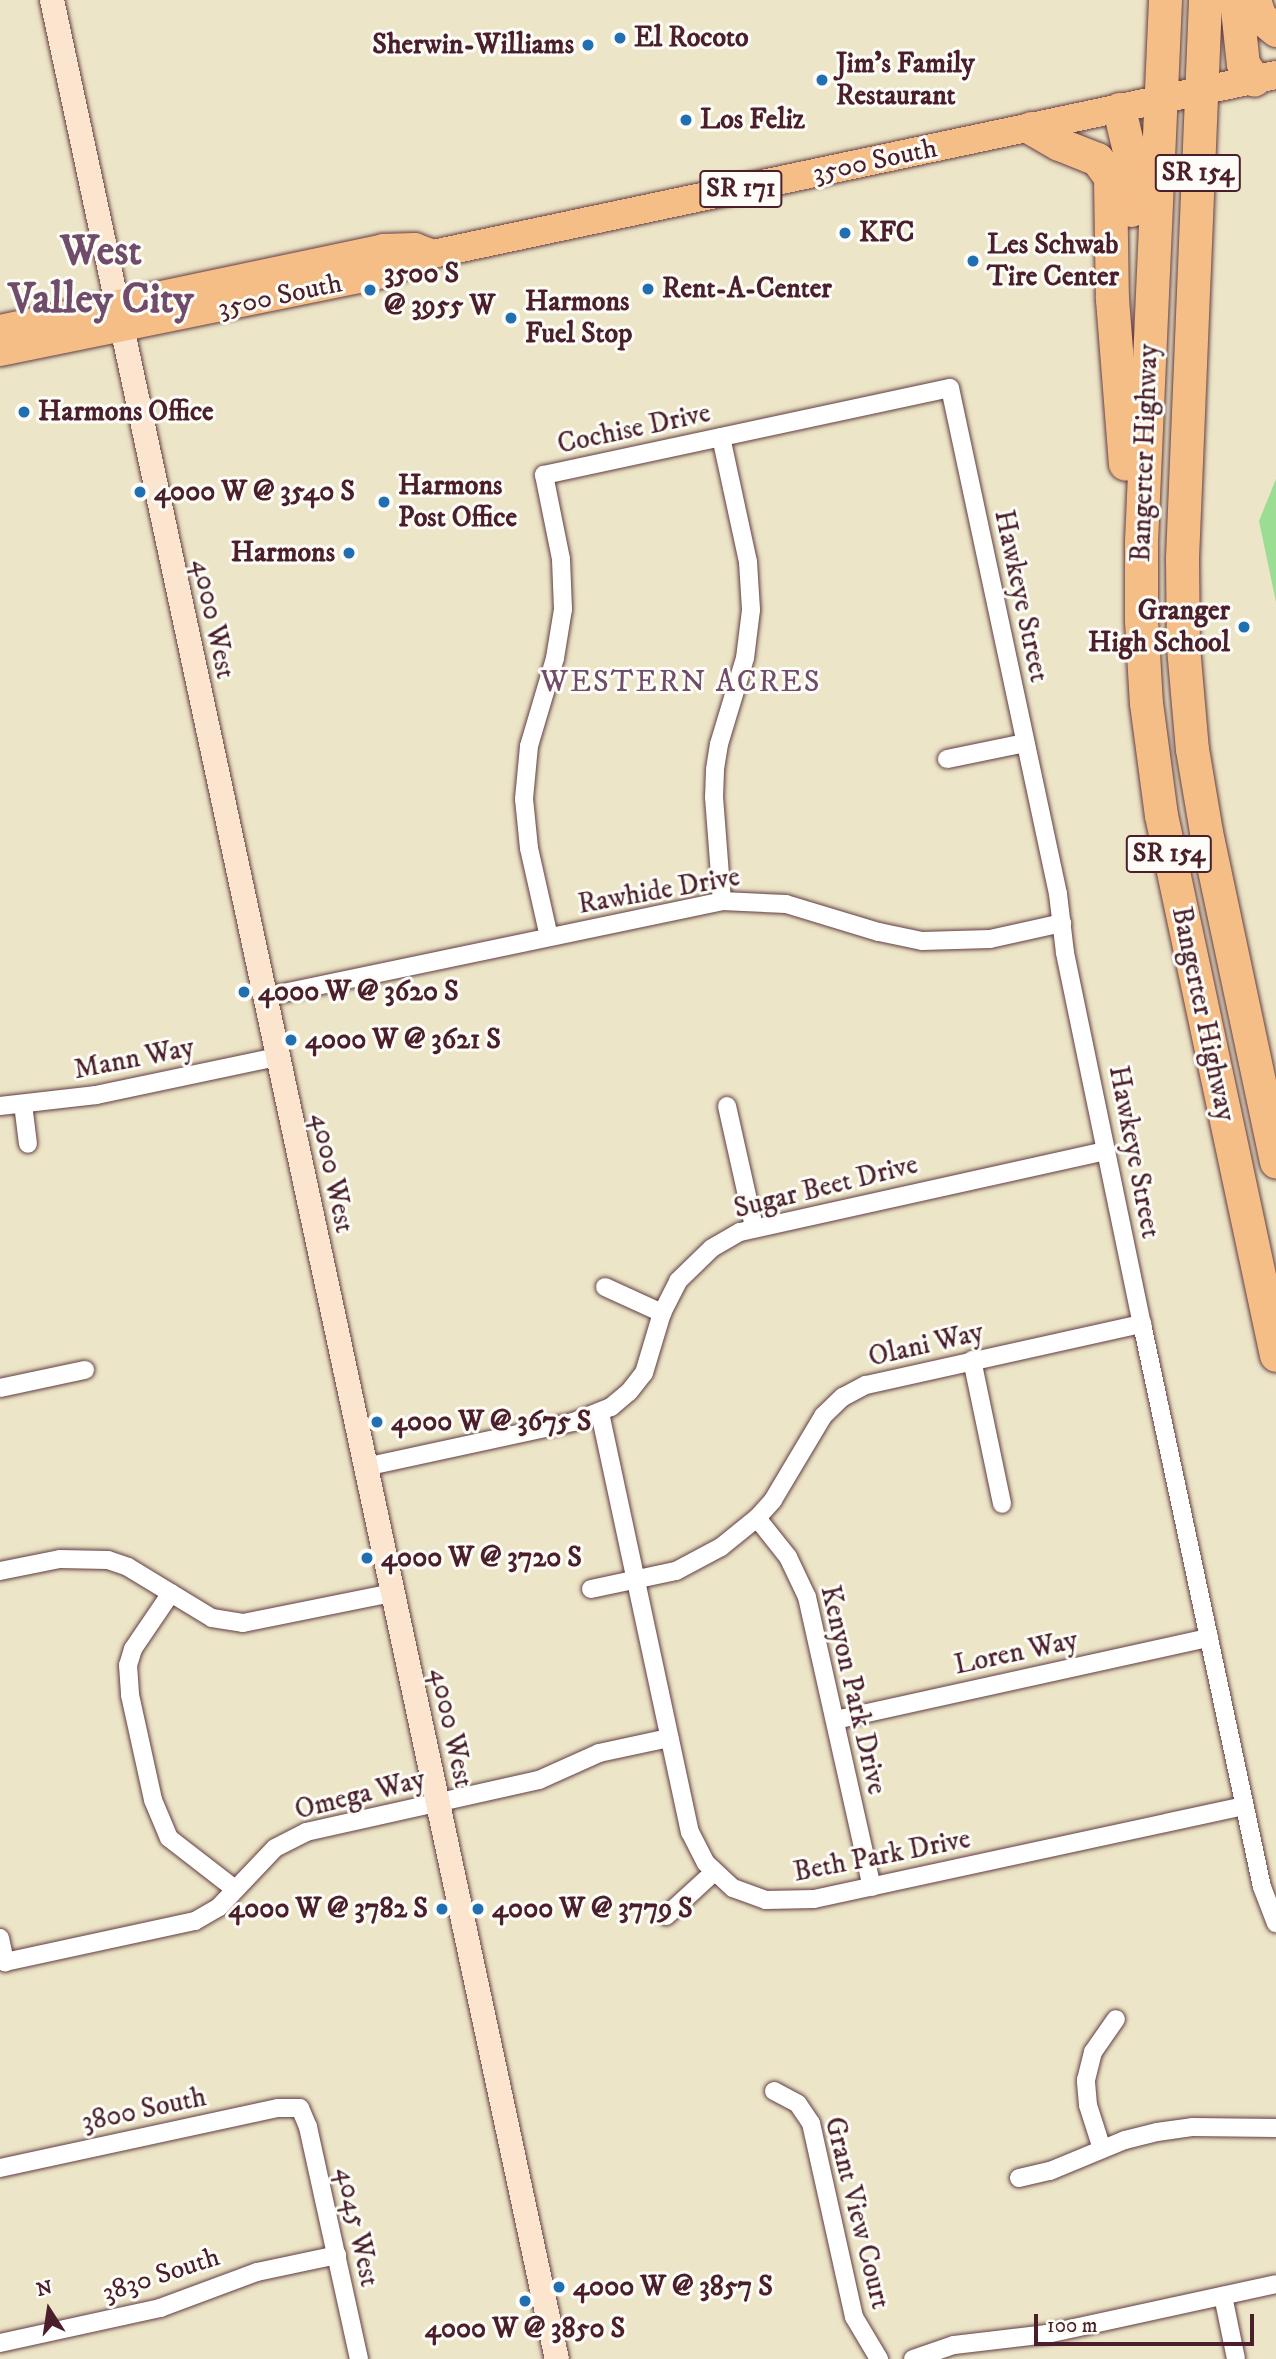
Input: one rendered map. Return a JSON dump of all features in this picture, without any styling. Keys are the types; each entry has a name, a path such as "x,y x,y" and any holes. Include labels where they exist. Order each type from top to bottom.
{"highway":[{"name":"Bangerter Highway","path":"1165,0 1144,430 1140,620 1146,703 1156,786 1276,1355"},
{"name":"Bangerter Highway","path":"1205,0 1181,617 1189,722 1206,832 1276,1162"},
{"path":"1236,0 1243,64 1265,77"},
{"path":"1254,0 1260,17 1276,30"},
{"path":"1119,109 1127,139 1131,173 1128,293 1133,317 1163,365 1171,390 1167,559 1171,588 1181,617"},
{"path":"1031,128 1059,144 1097,159 1106,170 1111,184 1112,299 1127,496 1127,627 1135,685 1156,786"}],"main road":[{"name":"3500 South","path":"0,352 383,248 415,247 433,254 1265,77"},
{"name":"3500 South","path":"0,329 119,318"}],"street":[{"name":"4000 West","path":"52,0 556,2359"},
{"name":"Cochise Drive","path":"549,937 528,840 524,799 529,746 555,658 563,610 561,559 544,475 950,388"},
{"name":"Hawkeye Street","path":"950,388 1026,743 1105,1151 1262,1887 1276,1923"},
{"path":"721,437 748,562 751,610 745,657 719,744 715,770 714,797 722,901"},
{"path":"947,759 1026,743"},
{"name":"Rawhide Drive","path":"264,997 722,901 786,904 879,932 922,941 990,939 1062,923"},
{"name":"Mann Way","path":"0,1106 96,1095 276,1057"},
{"path":"23,1104 28,1144"},
{"path":"727,1106 754,1227"},
{"name":"Sugar Beet Drive","path":"365,1467 573,1422 600,1413 621,1400 644,1373 663,1313 678,1281 699,1258 726,1239 754,1227 1105,1151"},
{"path":"605,1287 663,1313"},
{"name":"Olani Way","path":"591,1589 690,1565 721,1548 757,1518 785,1484 816,1426 843,1398 876,1381 1142,1324"},
{"path":"972,1360 1002,1504"},
{"path":"0,1388 85,1370"},
{"name":"Beth Park Drive","path":"600,1413 694,1843 714,1872 744,1893 778,1902 814,1899 1244,1805"},
{"name":"Kenyon Park Drive","path":"757,1518 788,1557 807,1597 872,1887"},
{"path":"0,1572 60,1559 108,1560 128,1567 212,1618 243,1623 392,1593"},
{"path":"171,1593 133,1649 128,1665 130,1695 159,1817 169,1838 235,1889"},
{"name":"Loren Way","path":"835,1720 1209,1639"},
{"name":"Omega Way","path":"0,1938 5,1962 195,1921 219,1907 275,1848 306,1832 539,1780 599,1753 669,1738"},
{"path":"666,1916 714,1872"},
{"path":"1102,2149 1088,2105 1086,2080 1093,2052 1116,2019"},
{"name":"Grant View Court","path":"774,2091 798,2104 811,2123 854,2317 879,2359"},
{"name":"3800 South","path":"0,2168 278,2108 300,2108"},
{"name":"4045 West","path":"300,2108 308,2127 359,2359"},
{"path":"1019,2178 1050,2171 1140,2136 1174,2129 1276,2128"},
{"name":"3830 South","path":"0,2343 160,2308 247,2275 337,2255"},
{"path":"913,2359 954,2345 1047,2334 1276,2284"},
{"path":"1223,2296 1236,2359"}],"green space":[{"path":"1276,479 1276,602 1259,521"}],"place":[{"name":"El Rocoto","path":"620,38"},
{"name":"Sherwin-Williams","path":"588,45"},
{"name":"Jim's Family Restaurant","path":"822,80"},
{"name":"Los Feliz","path":"686,120"},
{"name":"KFC","path":"845,233"},
{"name":"Les Schwab Tire Center","path":"973,261"},
{"name":"Rent-A-Center","path":"648,289"},
{"name":"3500 S @ 3955 W","path":"370,290"},
{"name":"Harmons Fuel Stop","path":"511,318"},
{"name":"Harmons Office","path":"24,412"},
{"name":"4000 W @ 3540 S","path":"140,492"},
{"name":"Harmons Post Office","path":"384,502"},
{"name":"Harmons","path":"349,553"},
{"name":"Granger High School","path":"1244,627"},
{"name":"4000 W @ 3620 S","path":"244,992"},
{"name":"4000 W @ 3621 S","path":"291,1040"},
{"name":"4000 W @ 3675 S","path":"377,1422"},
{"name":"4000 W @ 3720 S","path":"367,1558"},
{"name":"4000 W @ 3782 S","path":"442,1909"},
{"name":"4000 W @ 3779 S","path":"478,1909"},
{"name":"4000 W @ 3857 S","path":"559,2287"},
{"name":"4000 W @ 3850 S","path":"525,2301"}],"district":[{"name":"West Valley City","path":"101,276"},
{"name":"WESTERN ACRES","path":"681,683"}]}
